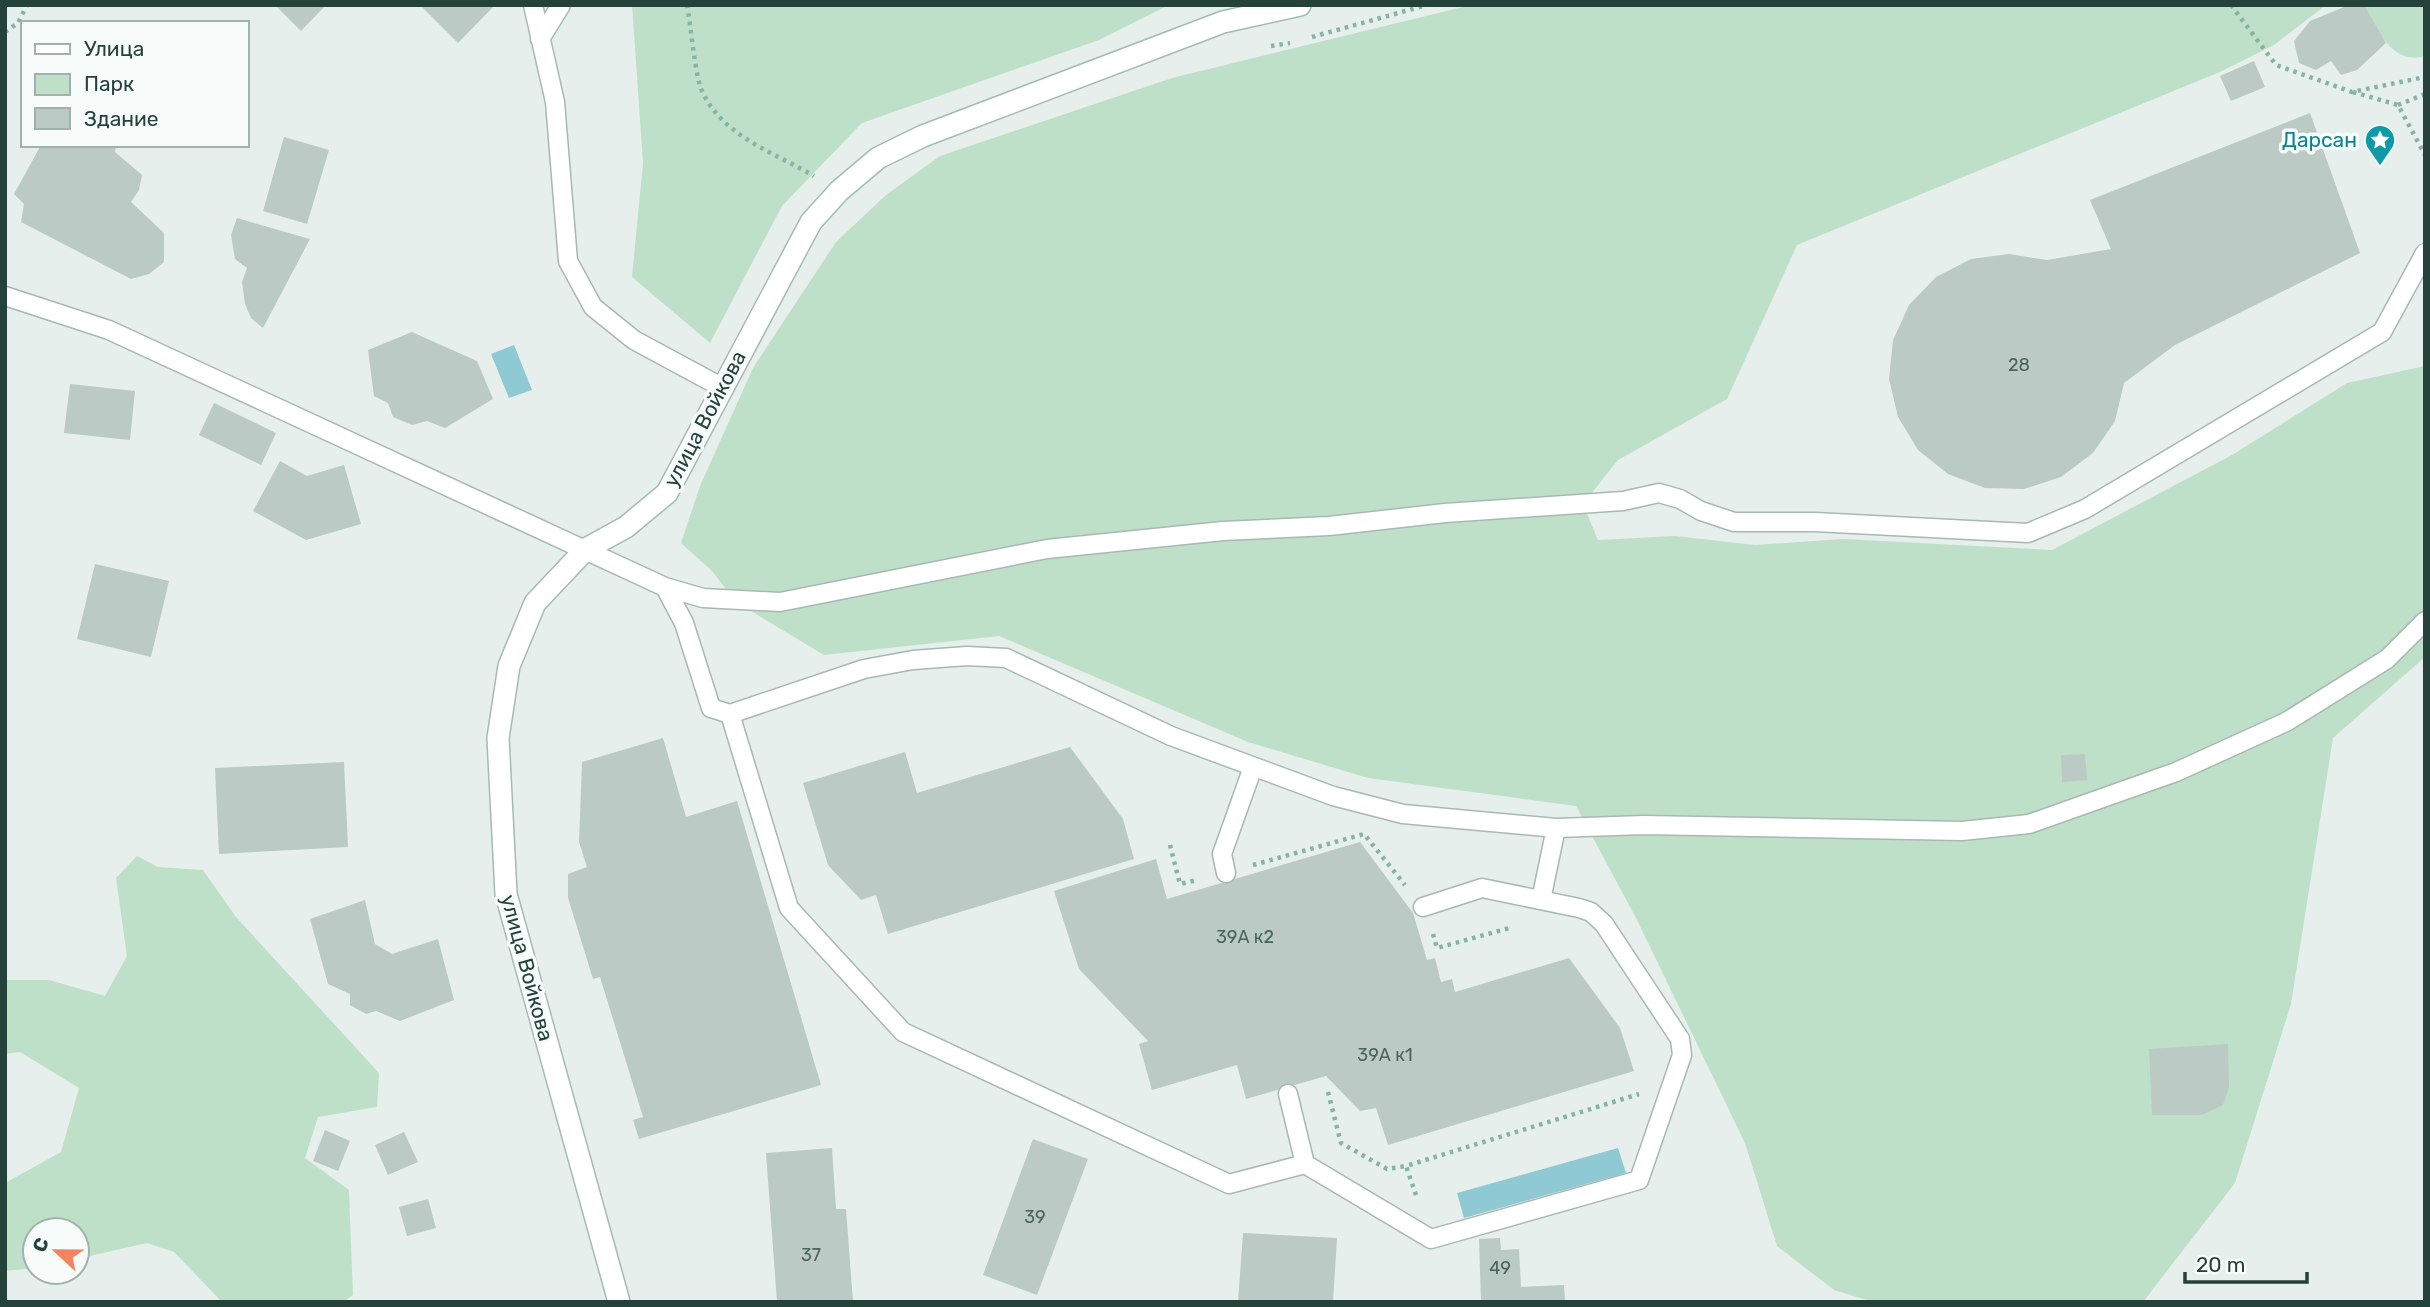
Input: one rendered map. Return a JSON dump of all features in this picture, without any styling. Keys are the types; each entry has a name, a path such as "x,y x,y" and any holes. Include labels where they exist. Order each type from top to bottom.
{"street":[{"name":"улица Войкова","path":"619,1302 506,894 498,738 509,666 536,603 586,549 626,527 667,493 782,271 811,222 839,191 878,158 923,136 1223,22 1300,5"}],"lane":[{"path":"533,5 555,102 568,261 593,306 634,340 723,388"},
{"path":"540,39 561,5"},
{"path":"5,296 109,330 665,587 703,598 780,602 1047,549 1223,531 1329,526 1446,513 1623,501 1659,493 1734,522 1815,522 2028,533 2085,509 2382,332 2425,253"},
{"path":"665,587 684,623 711,708 730,714 864,669 913,660 967,656 1006,658 1171,736 1333,796 1403,814 1556,828 1644,825 1962,831 2029,824 2176,772 2286,722 2387,659 2425,621"},
{"path":"730,714 789,908 903,1032 1229,1184 1305,1164 1432,1239 1639,1180 1682,1055 1680,1040 1604,924 1591,912 1482,888 1423,907"},
{"path":"1226,873 1222,854 1253,767"},
{"path":"1541,900 1556,828"},
{"path":"1288,1094 1305,1164"}],"path":[{"path":"5,32 18,23 27,5"},
{"path":"687,5 701,90 719,116 757,147 839,191"},
{"path":"2231,5 2276,65 2352,92 2398,104 2425,94"},
{"path":"2352,92 2425,77"},
{"path":"2398,104 2425,155"},
{"path":"1170,845 1180,884 1364,834 1423,907 1437,948 1519,925"},
{"path":"1328,1092 1341,1143 1387,1169 1406,1166 1640,1093 1643,1083"},
{"path":"1406,1166 1432,1239"}],"green space":[{"path":"632,5 1169,5 1099,40 862,123 782,206 710,343 632,277 643,163"},
{"path":"1471,5 2326,5 2274,45 2220,72 1797,245 1727,399 1618,460 1583,504 1598,540 1675,536 1755,545 1843,539 2052,550 2232,455 2347,383 2425,366 2425,657 2333,738 2291,1004 2235,1183 2143,1302 1873,1302 1834,1290 1777,1246 1745,1143 1637,920 1576,806 1368,778 1248,742 999,636 824,655 736,602 712,571 681,543 700,486 753,368 836,242 886,195 940,156 1172,78"},
{"path":"2338,5 2425,5 2425,56 2413,58 2395,51 2364,8"},
{"path":"137,856 158,867 203,870 236,917 379,1073 377,1107 318,1117 305,1158 349,1190 353,1295 343,1302 222,1302 174,1252 147,1243 91,1256 91,1216 21,1216 21,1269 5,1271 5,1183 61,1152 79,1088 20,1052 5,1054 5,980 49,980 105,996 127,956 116,878"}],"water":[{"path":"514,345 532,390 509,398 491,354"},
{"path":"1618,1148 1626,1173 1464,1218 1457,1193"}],"building":[{"path":"275,5 326,5 301,31"},
{"path":"420,5 495,5 458,43"},
{"path":"2349,5 2364,5 2386,43 2357,70 2341,75 2331,61 2316,70 2299,63 2294,41 2310,21"},
{"path":"2254,61 2265,87 2231,101 2220,76"},
{"path":"2310,113 2360,253 2175,345 2124,383 2115,421 2093,453 2061,477 2024,489 1985,488 1948,474 1918,450 1898,417 1889,379 1893,340 1909,305 1936,277 1971,259 2009,254 2047,260 2111,249 2090,200"},
{"path":"284,137 329,150 307,224 263,211"},
{"path":"40,147 116,147 115,152 142,175 139,190 131,202 164,233 164,262 149,274 131,279 21,222 24,204 14,194"},
{"path":"237,218 310,239 263,328 251,318 245,304 242,282 247,268 235,259 231,235"},
{"path":"412,332 477,361 493,399 445,428 427,421 412,425 393,417 388,403 374,396 368,350"},
{"path":"70,384 135,391 130,440 64,433"},
{"path":"214,403 276,433 261,465 199,435"},
{"path":"280,461 307,476 344,465 361,524 306,540 253,511"},
{"path":"95,564 169,581 151,657 77,639"},
{"path":"663,738 686,817 737,801 821,1085 639,1139 633,1120 643,1117 600,977 593,979 568,898 568,874 587,867 579,842 582,762"},
{"path":"1070,747 1123,819 1134,859 888,934 876,895 861,900 828,865 803,783 905,752 917,793"},
{"path":"2085,754 2087,780 2062,782 2061,755"},
{"path":"344,762 348,847 219,854 215,768"},
{"path":"1360,842 1413,913 1427,960 1435,958 1441,982 1452,979 1455,992 1569,958 1620,1028 1634,1071 1388,1145 1376,1108 1360,1111 1326,1076 1246,1099 1237,1065 1152,1090 1139,1044 1148,1041 1079,969 1054,891 1156,859 1167,899"},
{"path":"365,900 375,944 392,954 438,939 454,1000 400,1021 376,1011 366,1014 350,1005 350,994 328,984 310,919"},
{"path":"2228,1044 2229,1087 2223,1105 2202,1115 2152,1115 2149,1049"},
{"path":"325,1130 350,1141 338,1171 313,1161"},
{"path":"404,1132 418,1162 388,1175 375,1145"},
{"path":"1033,1139 1088,1159 1037,1295 983,1275"},
{"path":"832,1148 836,1209 846,1209 853,1302 777,1302 766,1153"},
{"path":"428,1199 436,1228 407,1236 399,1207"},
{"path":"1243,1233 1337,1238 1333,1302 1238,1302"},
{"path":"1500,1238 1501,1250 1519,1249 1521,1287 1564,1285 1565,1302 1481,1302 1479,1239"}],"place":[{"name":"Дарсан","path":"2380,167"}]}
